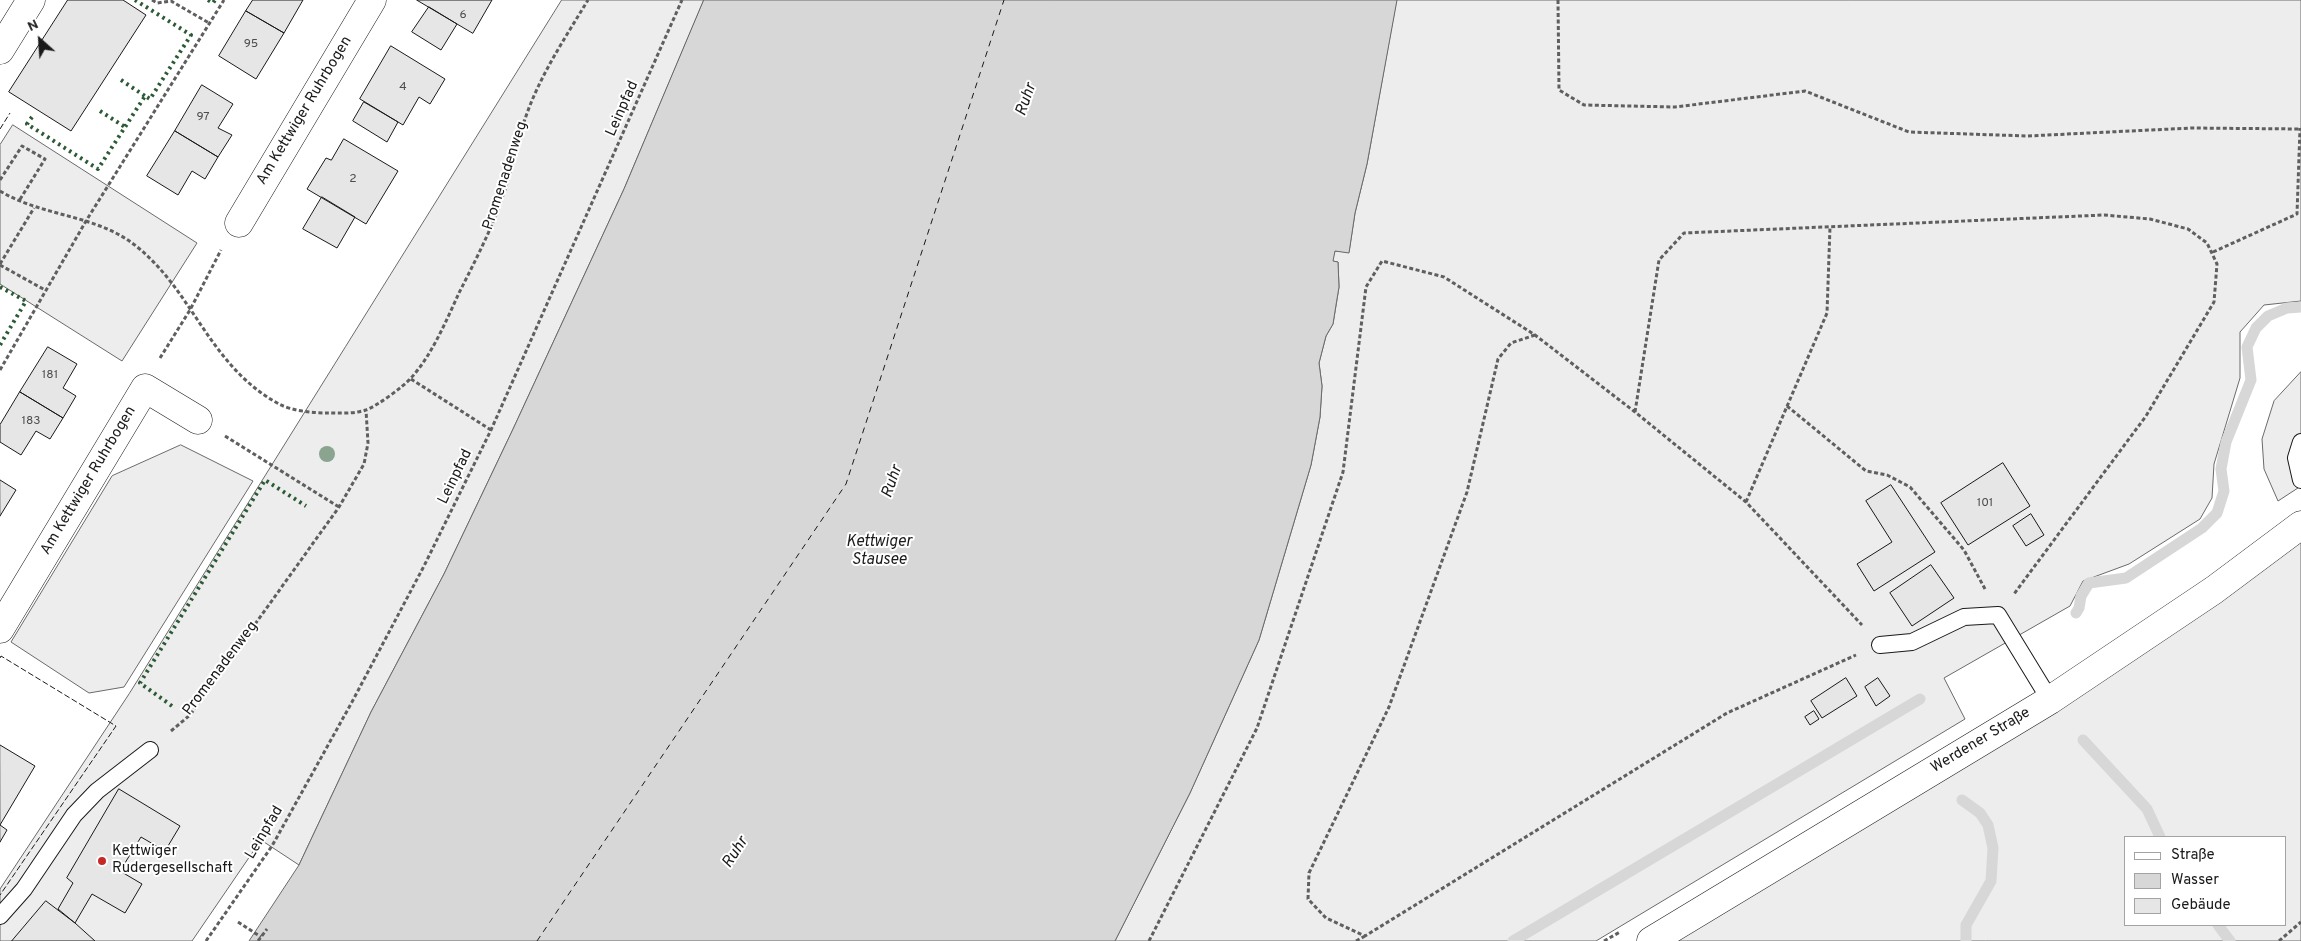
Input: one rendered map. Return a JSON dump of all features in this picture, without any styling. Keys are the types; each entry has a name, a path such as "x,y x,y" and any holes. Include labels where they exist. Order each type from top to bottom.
{"main road":[{"path":"0,50 31,0"},
{"name":"Am Kettwiger Ruhrbogen","path":"239,222 372,0"},
{"path":"145,388 198,420"},
{"name":"Am Kettwiger Ruhrbogen","path":"0,629 145,388"},
{"name":"Werdener Straße","path":"1651,941 2050,700 2214,590 2301,525"}],"lane":[{"path":"2301,442 2296,458 2301,480"},
{"path":"1880,644 1912,642 1964,616 1998,615 2050,700"},
{"path":"0,916 24,889 74,815 97,791 150,750"}],"path":[{"path":"152,0 157,3 172,2 209,22"},
{"path":"0,370 86,221 224,0"},
{"name":"Promenadenweg","path":"411,379 446,322 489,232 504,195 525,119 538,86 588,0"},
{"name":"Leinpfad","path":"206,941 272,846 424,566 491,430 682,0"},
{"path":"1558,0 1559,90 1584,105 1676,107 1805,91 1909,132 2027,136 2192,128 2300,129 2297,214 2213,252"},
{"path":"0,180 22,146 45,159 19,201"},
{"path":"0,191 34,208 67,214 118,233 137,247 163,272 214,346 235,371 256,391 281,405 324,413 366,410 411,379 491,430"},
{"path":"34,208 0,264 45,290"},
{"path":"1635,412 1659,260 1684,233 2104,215 2150,219 2188,229 2208,243 2213,252 2217,264 2214,302 2166,384 2146,416 1998,615 1964,550 1910,487 1887,475 1866,472 1787,406"},
{"path":"145,388 190,310 222,247 239,222"},
{"path":"1746,502 1827,313 1830,227"},
{"path":"1149,941 1260,719 1343,472 1366,287 1382,260 1444,277 1535,335 1635,412 1746,502 1880,644 1728,713 1356,941"},
{"path":"1365,936 1326,918 1308,900 1309,873 1392,698 1467,492 1498,359 1511,343 1535,335"},
{"name":"Promenadenweg","path":"150,750 190,715 339,507 364,464 368,442 366,410"},
{"path":"198,420 339,507"},
{"path":"238,922 260,939 267,929"},
{"path":"2279,941 2301,922"}],"shaded area":[{"path":"562,0 704,0 624,189 514,427 444,574 371,712 299,865 261,840 192,941 0,941 0,889 129,694"},
{"path":"1397,0 2301,0 2301,301 2264,305 2240,332 2240,378 2214,464 2212,498 2200,519 2129,564 2083,581 2070,606 1944,678 1965,719 1596,941 1115,941 1190,793 1259,640 1311,465 1320,417 1322,386 1319,363 1326,336 1333,324 1339,287 1338,262 1332,261 1335,251 1349,252"},
{"path":"13,125 197,243 122,361 0,284 0,145"},
{"path":"2301,372 2301,486 2278,501 2264,469 2262,439 2274,401"},
{"path":"181,445 253,481 124,687 89,693 11,642 112,476"},
{"path":"2301,533 2301,941 1671,941"}],"water":[{"name":"Kettwiger Stausee","path":"704,0 1397,0 1367,164 1355,213 1349,253 1335,251 1333,261 1338,262 1339,287 1333,324 1326,336 1319,363 1322,386 1320,417 1311,465 1259,640 1190,793 1115,941 249,941 299,865 371,712 444,574 624,189"}],"building":[{"path":"68,0 123,0 146,15 71,131 9,92"},
{"path":"253,0 303,0 284,33 246,11"},
{"path":"417,0 492,0 473,33"},
{"path":"429,7 457,24 441,50 412,32"},
{"path":"246,11 284,33 256,79 219,56"},
{"path":"391,46 445,79 430,104 419,97 403,125 360,99"},
{"path":"202,85 233,104 218,128 232,135 218,157 175,131"},
{"path":"364,102 398,122 387,142 353,121"},
{"path":"175,131 218,157 205,179 192,171 178,195 147,176"},
{"path":"344,139 398,171 366,224 307,189 326,158 331,160"},
{"path":"322,197 355,217 337,248 303,229"},
{"path":"48,347 77,364 63,388 76,396 63,418 20,392"},
{"path":"20,392 63,418 50,439 36,431 21,455 0,442 0,425"},
{"path":"2003,463 2030,506 1968,545 1941,503"},
{"path":"0,480 16,490 0,516"},
{"path":"1891,485 1935,552 1874,591 1857,564 1892,542 1866,501"},
{"path":"2031,514 2044,535 2026,546 2013,526"},
{"path":"1931,565 1954,598 1912,626 1890,593"},
{"path":"1846,678 1857,696 1822,718 1811,701"},
{"path":"1878,678 1890,696 1876,706 1865,687"},
{"path":"1814,711 1819,719 1810,725 1805,717"},
{"path":"0,745 35,766 0,825"},
{"name":"Kettwiger Rudergesellschaft","path":"119,789 180,826 165,851 141,837 120,871 142,884 125,913 92,894 75,923 58,909 73,883 67,878"},
{"path":"0,825 7,830 0,842"},
{"path":"46,901 75,923 95,941 12,941"}],"waterway":[{"path":"2076,613 2081,596 2089,583 2126,578 2202,528 2217,513 2224,491 2221,469 2226,442 2251,380 2247,347 2256,328 2268,316 2287,308 2301,307"},
{"path":"1513,941 1920,699"},
{"path":"2083,740 2147,809 2160,836"},
{"path":"1962,800 1980,813 1988,825 1993,848 1991,881 1966,925 1966,941"},
{"path":"2219,926 2230,941"}],"ferry route":[{"path":"537,941 846,484 1004,0"}],"hedge":[{"path":"32,117 27,124 98,169 145,96 150,99 191,35 135,0"},
{"path":"208,0 213,3 215,0"},
{"path":"121,80 145,96"},
{"path":"100,111 125,127"},
{"path":"0,287 26,301 0,345"},
{"path":"172,706 140,683 265,480 306,506"}],"fence":[{"path":"0,129 10,113"},
{"path":"0,658 1,656 116,726 0,895"}],"place":[{"name":"Kettwiger Rudergesellschaft","path":"102,861"}],"water label":[{"name":"Ruhr","path":"1027,100"},
{"name":"Ruhr","path":"893,482"},
{"name":"Ruhr","path":"736,853"}]}
